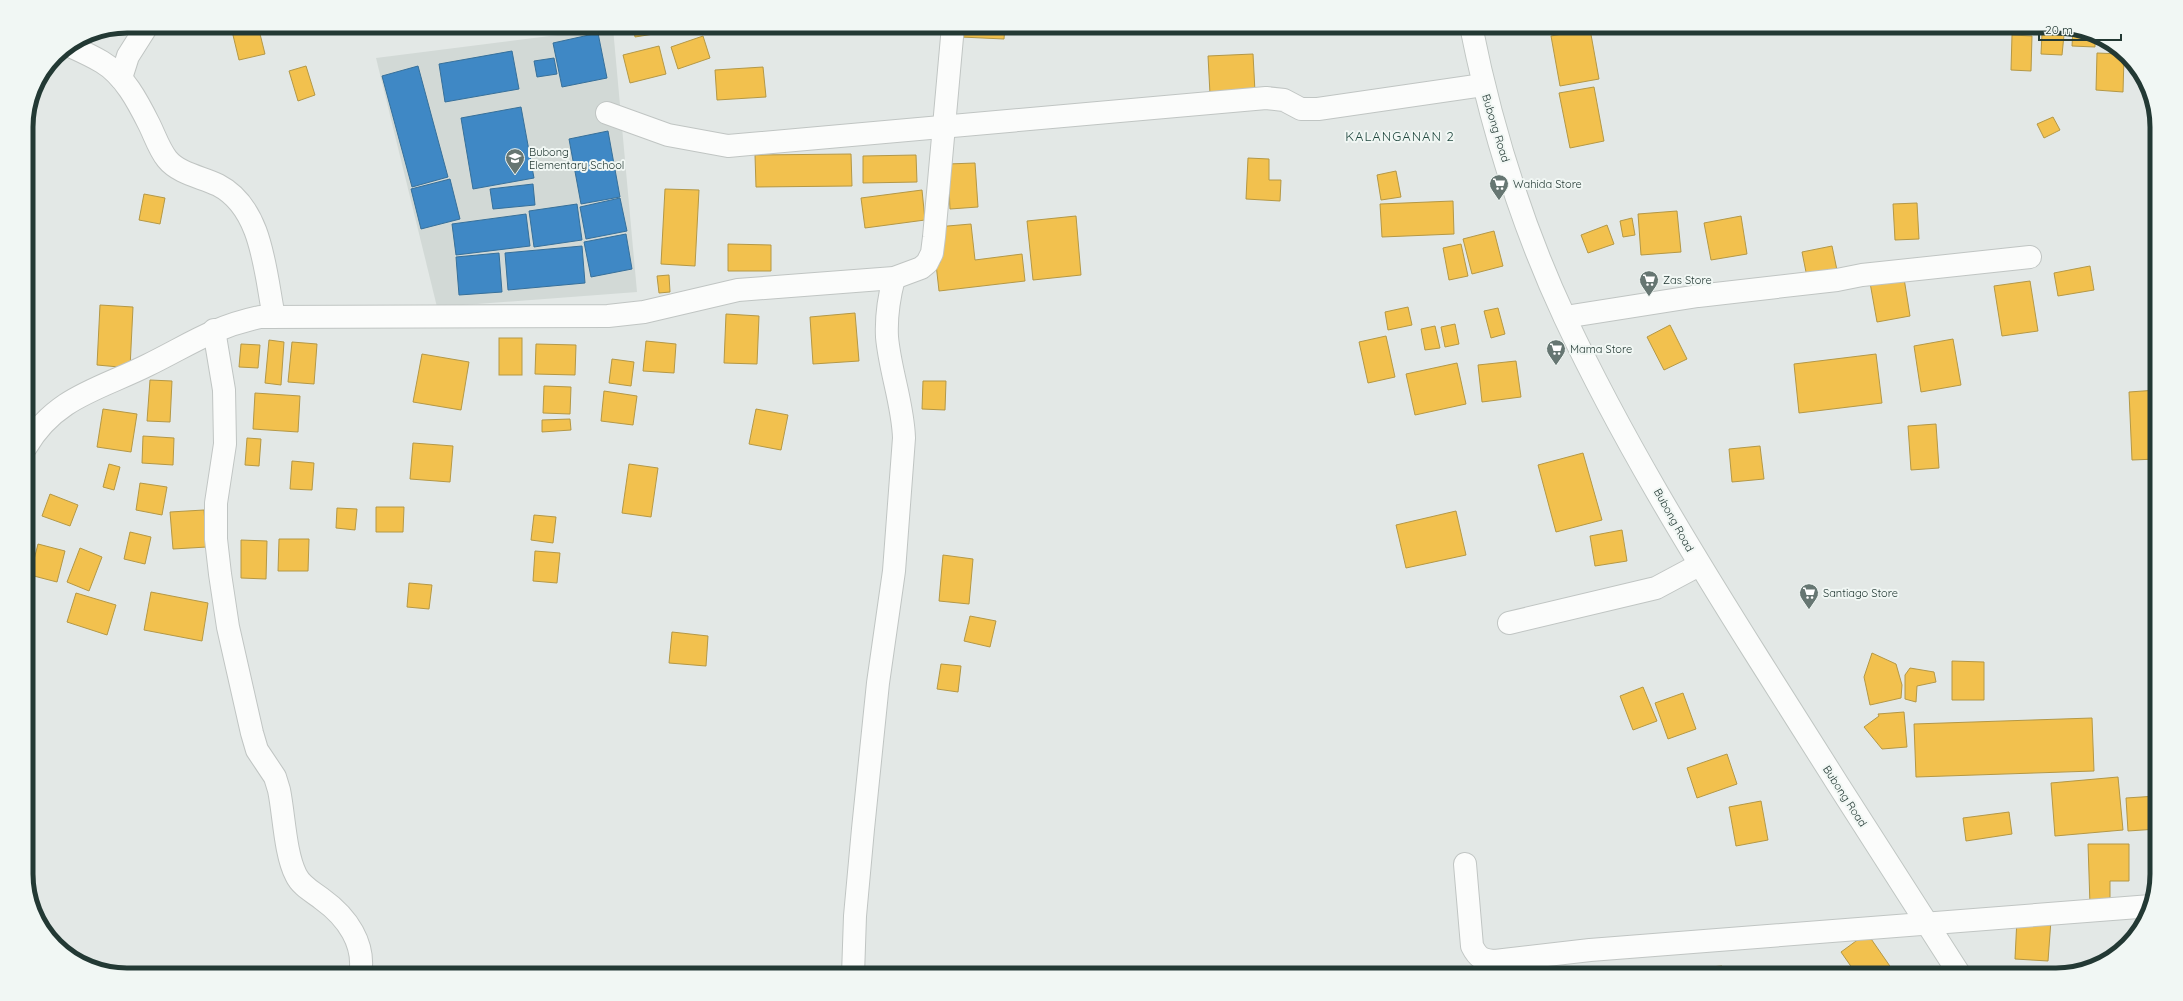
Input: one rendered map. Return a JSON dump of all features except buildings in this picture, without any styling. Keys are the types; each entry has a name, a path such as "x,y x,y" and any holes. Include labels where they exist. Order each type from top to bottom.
{"street":[{"path":"121,78 128,56 142,33"},
{"path":"33,438 51,415 74,398 147,366 214,330 238,322 274,317 608,316 644,312 738,290 894,278 921,268 927,263 932,253 952,33"},
{"name":"Bubong Road","path":"1472,33 1483,85 1509,171 1535,246 1565,317 1601,388 1699,565 1956,968"},
{"path":"75,49 103,63 121,78 149,123 168,160 182,171 219,186 235,196 248,214 260,249 274,317"},
{"path":"607,113 668,135 728,146 1271,98 1284,100 1301,110 1318,109 1483,85"},
{"path":"1565,317 1698,296 1837,280 1862,275 2030,257"},
{"path":"853,968 863,829 878,683 894,570 904,438 903,423 887,336 887,319 894,278"},
{"path":"214,330 224,390 225,444 216,503 216,539 228,627 250,725 257,750 275,777 279,790 295,874 308,890 334,909 349,926 357,938 360,968"},
{"path":"1509,623 1656,588 1699,565"},
{"path":"1465,864 1472,946 1478,956 1483,960 1518,960 1590,950 1926,922 2144,906"}],"shaded area":[{"name":"Bubong Elementary School","path":"574,33 613,33 637,292 437,307 376,58"}],"place":[{"name":"Bubong Elementary School","path":"515,175"},
{"name":"Wahida Store","path":"1499,201"},
{"name":"Zas Store","path":"1649,297"},
{"name":"Mama Store","path":"1556,366"},
{"name":"Santiago Store","path":"1809,610"}],"district":[{"name":"KALANGANAN 2","path":"1400,136"}]}
